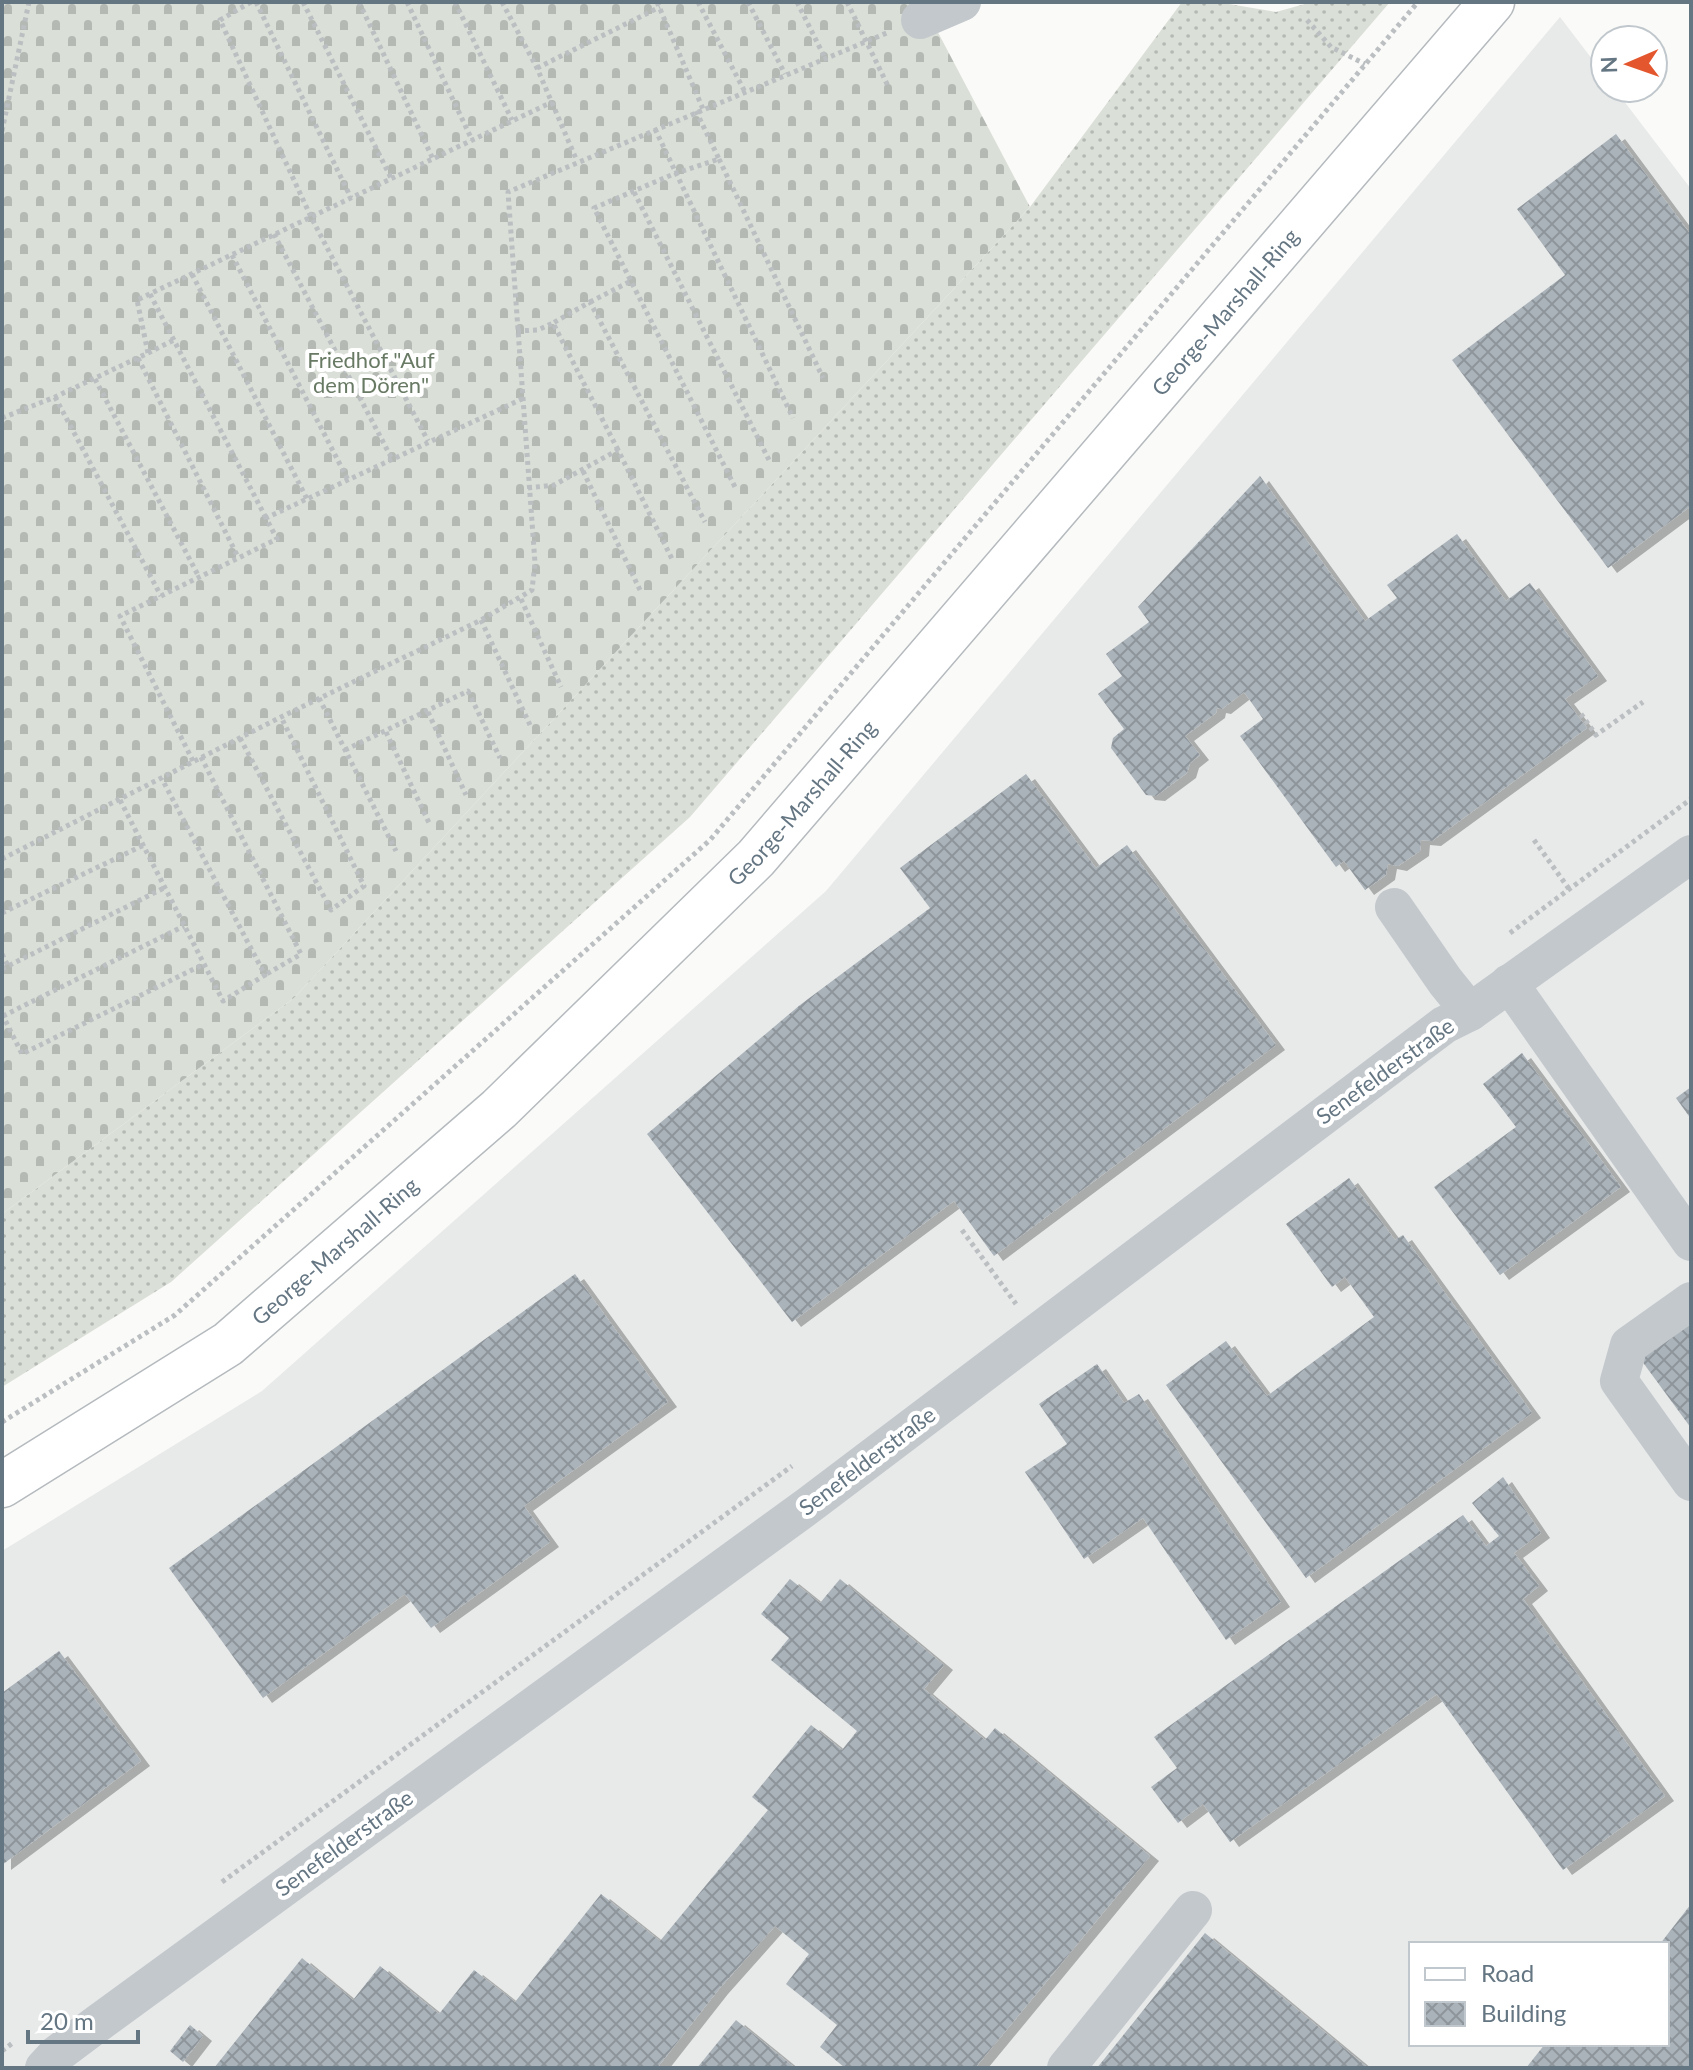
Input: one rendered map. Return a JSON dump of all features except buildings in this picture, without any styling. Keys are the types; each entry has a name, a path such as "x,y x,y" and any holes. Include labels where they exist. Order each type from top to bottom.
{"main road":[{"name":"George-Marshall-Ring","path":"2,1485 228,1344 499,1109 756,858 1485,4"}],"street":[{"path":"920,20 962,2"},
{"name":"Senefelderstraße","path":"44,2068 57,2054 97,2024 809,1505 1444,1025 1470,1012 1691,854"},
{"path":"1394,907 1470,1012"},
{"path":"1509,983 1691,1242"},
{"path":"1691,1301 1629,1345 1619,1381 1691,1482"},
{"path":"1066,2068 1193,1910"}],"path":[{"path":"2,131 29,2"},
{"path":"351,198 254,2 220,20 311,217 428,441"},
{"path":"303,2 391,178"},
{"path":"359,2 433,159"},
{"path":"407,2 472,140"},
{"path":"455,2 512,120"},
{"path":"502,2 537,68 577,161"},
{"path":"698,2 745,92"},
{"path":"748,2 785,74"},
{"path":"797,2 825,58"},
{"path":"847,2 889,88"},
{"path":"2,1422 175,1315 710,840 1418,2"},
{"path":"537,68 658,4 719,159 823,378"},
{"path":"1307,20 1331,47 1365,64"},
{"path":"2,859 319,698 481,620 532,590 535,563 508,192 867,40"},
{"path":"148,353 137,300 552,102"},
{"path":"655,129 793,418"},
{"path":"719,159 676,173 594,208 735,487"},
{"path":"634,192 769,460"},
{"path":"274,234 392,459"},
{"path":"232,255 348,480"},
{"path":"192,274 307,499"},
{"path":"517,331 538,330 631,281"},
{"path":"150,294 277,539 120,616 193,761"},
{"path":"590,302 705,522"},
{"path":"553,323 673,561"},
{"path":"2,418 95,379 174,340"},
{"path":"138,358 238,557"},
{"path":"95,379 199,577"},
{"path":"55,397 161,596"},
{"path":"266,518 522,399"},
{"path":"528,488 554,485 618,450"},
{"path":"583,471 640,590"},
{"path":"521,599 561,687"},
{"path":"481,620 530,725"},
{"path":"345,750 468,691 500,758"},
{"path":"319,698 396,851"},
{"path":"1581,714 1596,735 1643,702"},
{"path":"428,712 466,795"},
{"path":"240,738 331,910 364,886 281,717"},
{"path":"386,732 430,825"},
{"path":"120,800 223,1001 301,954 201,757"},
{"path":"162,779 265,975"},
{"path":"1509,934 1691,799"},
{"path":"1534,840 1569,889"},
{"path":"2,913 144,845"},
{"path":"2,954 5,967 164,888"},
{"path":"184,926 2,1015 22,1054 204,964"},
{"path":"962,1230 1016,1304 1004,1313"},
{"path":"216,1887 795,1464"},
{"path":"2,2051 24,2034"}],"shaded area":[{"path":"1560,17 1589,55 1589,104 1626,104 1691,189 1691,2068 2,2068 2,1551 262,1391 826,891"}],"green space":[{"name":"Friedhof \"Auf dem Dören\"","path":"2,2 922,2 1030,207 294,998 2,1214"},
{"path":"1182,2 1217,2 1276,12 1312,2 1390,2 690,817 171,1282 2,1387 2,1214 294,998 1030,207"}]}
